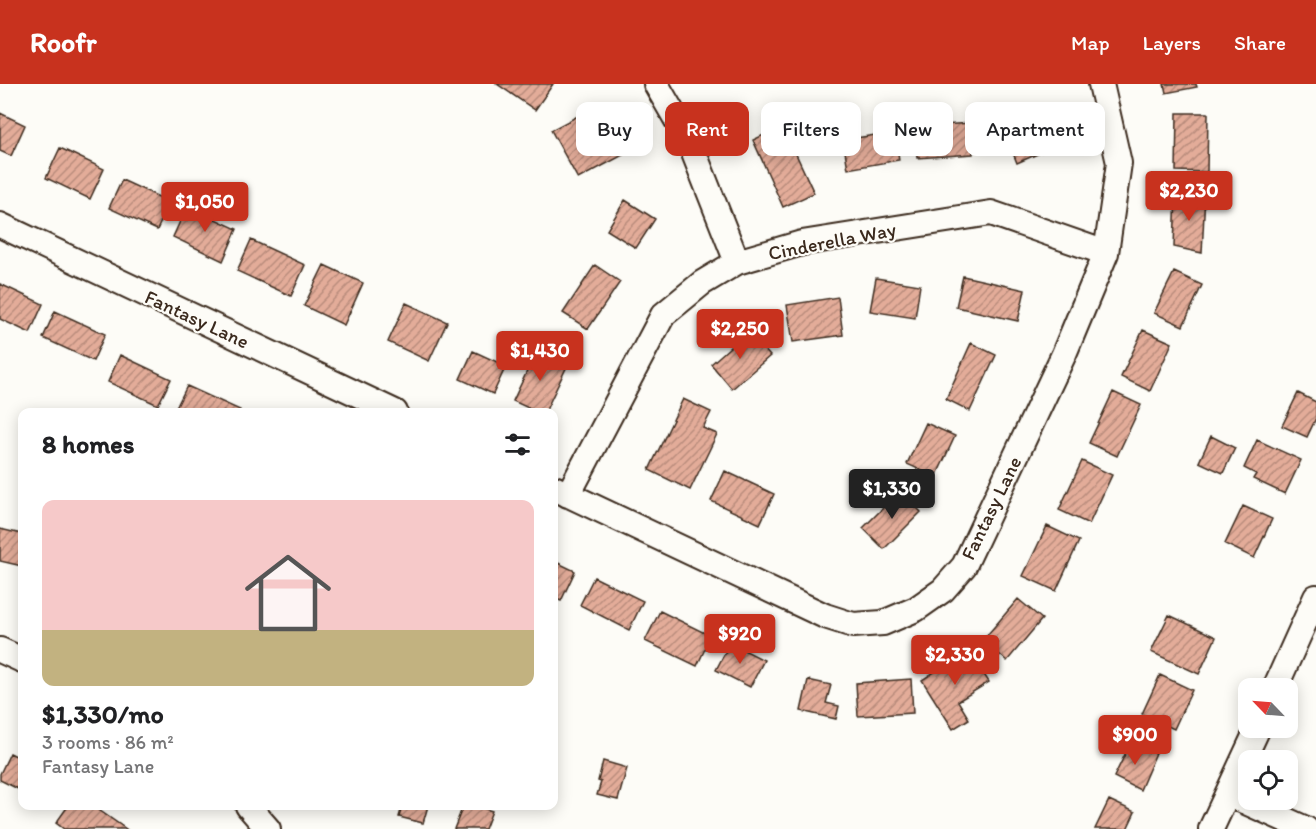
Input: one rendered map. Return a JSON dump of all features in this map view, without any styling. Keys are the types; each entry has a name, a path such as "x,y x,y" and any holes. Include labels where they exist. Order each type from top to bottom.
{"street":[{"path":"656,84 690,143 737,262"},
{"name":"Fantasy Lane","path":"561,491 825,616 853,625 883,623 916,609 943,590 964,566 1064,354 1106,253 1119,163 1101,84"},
{"name":"Cinderella Way","path":"561,491 663,315 702,283 737,262 802,243 991,213 1106,253"},
{"name":"Fantasy Lane","path":"0,225 387,408"},
{"path":"1280,678 1316,597"},
{"path":"0,650 18,658"},
{"path":"1211,829 1253,738"},
{"path":"1228,794 1306,829"},
{"path":"251,810 268,829"}],"building":[{"path":"497,84 553,84 535,110"},
{"path":"1164,84 1196,84 1197,87 1166,93"},
{"path":"0,113 25,125 11,156 0,151"},
{"path":"1177,113 1208,113 1207,172 1176,171"},
{"path":"576,117 576,156 621,156 578,179 551,130"},
{"path":"965,123 965,155 953,155 953,124"},
{"path":"873,135 873,156 898,156 899,160 848,169 846,156 861,156 861,137"},
{"path":"761,136 761,156 797,156 814,193 783,207 753,140"},
{"path":"60,148 104,169 90,199 46,178"},
{"path":"917,156 945,156 917,158"},
{"path":"1014,156 1033,156 1017,163"},
{"path":"122,180 170,202 157,230 109,208"},
{"path":"1176,193 1205,194 1202,253 1174,247"},
{"path":"625,200 655,219 636,248 607,230"},
{"path":"187,206 237,229 223,261 173,237"},
{"path":"251,240 305,265 291,296 237,271"},
{"path":"324,265 363,283 344,325 304,306"},
{"path":"595,265 620,282 588,329 563,313"},
{"path":"1174,272 1202,285 1183,326 1154,313"},
{"path":"963,276 1025,290 1018,321 956,307"},
{"path":"876,278 920,285 915,318 870,311"},
{"path":"0,284 43,304 30,333 0,319"},
{"path":"838,297 843,335 793,342 787,305"},
{"path":"406,303 447,322 429,361 388,342"},
{"path":"55,311 105,334 93,361 43,338"},
{"path":"1143,330 1172,343 1150,391 1121,377"},
{"path":"748,331 770,356 732,389 711,364"},
{"path":"971,343 996,355 970,411 946,399"},
{"path":"537,350 568,364 547,408 528,408 513,401"},
{"path":"473,351 506,366 493,394 460,379"},
{"path":"120,355 171,379 158,405 108,382"},
{"path":"187,386 236,408 176,408"},
{"path":"1113,392 1141,405 1117,456 1089,443"},
{"path":"1298,393 1316,402 1316,418 1307,437 1282,426"},
{"path":"683,399 711,412 703,428 717,434 690,490 649,470"},
{"path":"926,423 955,436 936,477 907,464"},
{"path":"1211,436 1235,448 1223,473 1199,462"},
{"path":"1257,440 1301,460 1285,494 1253,479 1256,474 1244,468"},
{"path":"1082,461 1112,475 1089,524 1059,510"},
{"path":"725,471 774,494 760,524 711,501"},
{"path":"900,491 921,512 884,549 863,528"},
{"path":"1243,506 1272,519 1254,558 1225,544"},
{"path":"1047,526 1079,541 1056,591 1023,576"},
{"path":"0,529 18,533 18,565 0,561"},
{"path":"558,563 575,571 561,601 558,600"},
{"path":"594,577 643,601 629,630 580,605"},
{"path":"1018,599 1042,619 1007,661 983,640"},
{"path":"660,611 711,636 697,666 645,641"},
{"path":"1169,615 1216,637 1199,674 1151,652"},
{"path":"730,643 764,660 750,687 716,670"},
{"path":"968,650 989,682 958,701 969,719 953,729 922,680"},
{"path":"1160,675 1192,690 1174,729 1142,714"},
{"path":"911,679 913,713 858,716 856,683"},
{"path":"808,680 831,685 826,703 839,706 836,719 801,711"},
{"path":"1131,742 1156,753 1140,790 1114,777"},
{"path":"10,753 18,757 18,789 0,780 0,774"},
{"path":"603,761 627,768 618,800 597,795"},
{"path":"1109,800 1135,812 1127,829 1095,829"},
{"path":"65,810 99,810 126,829 64,829 56,823"},
{"path":"401,810 427,810 423,823 399,817"},
{"path":"461,810 492,811 485,829 454,829"}]}
